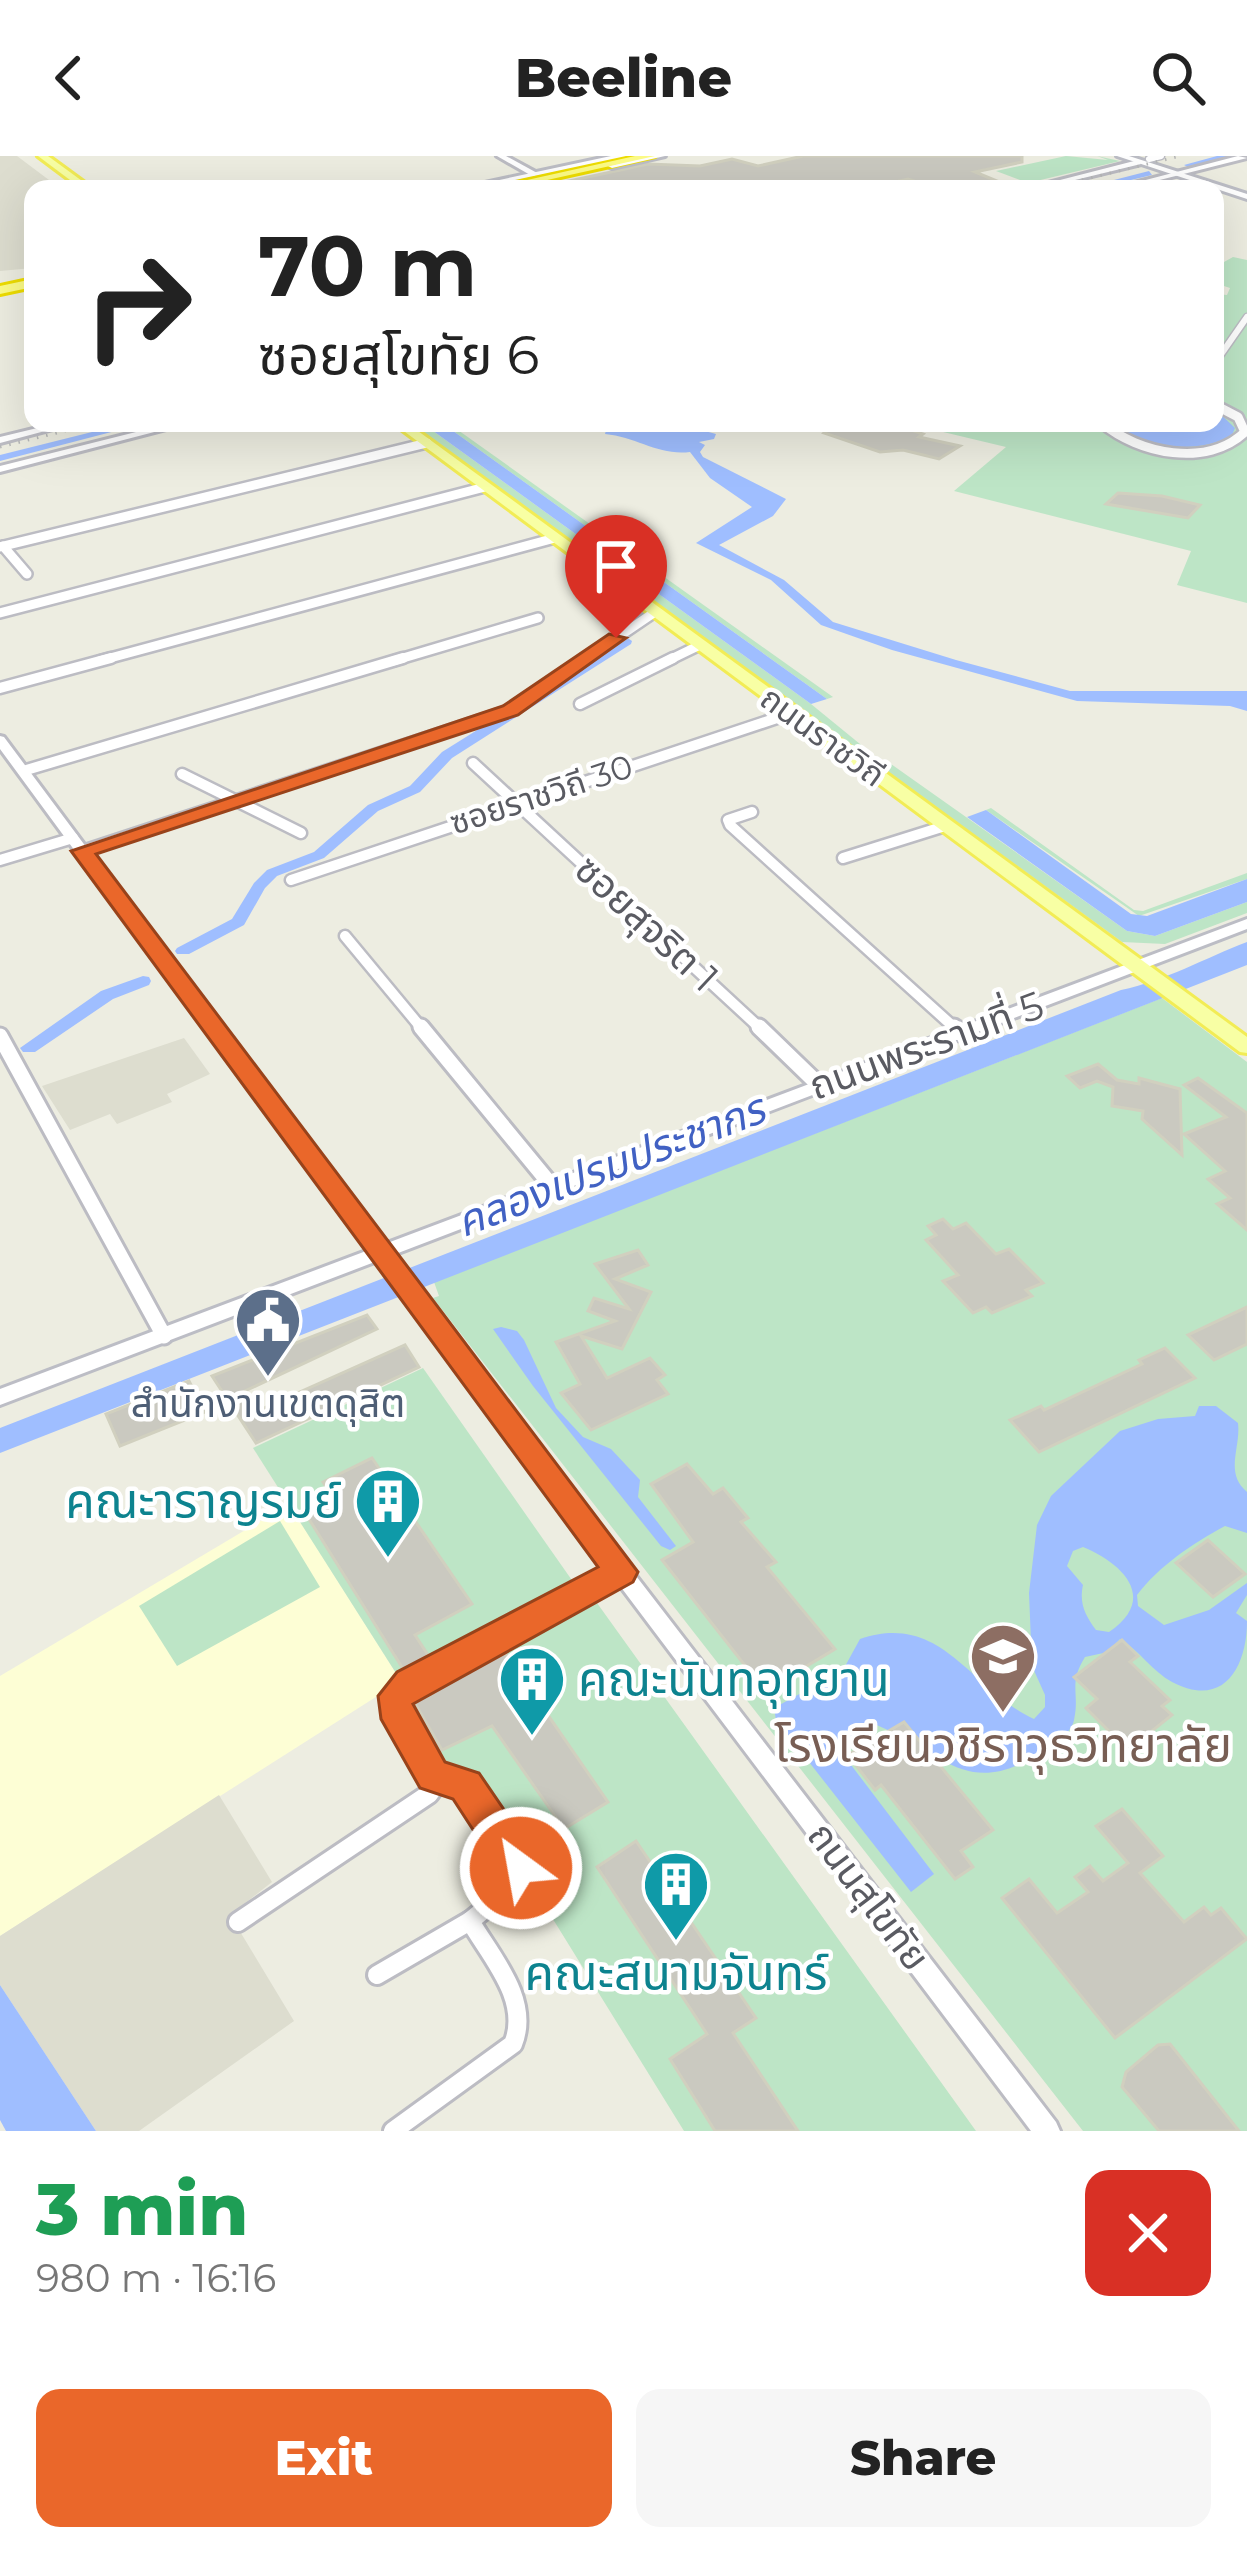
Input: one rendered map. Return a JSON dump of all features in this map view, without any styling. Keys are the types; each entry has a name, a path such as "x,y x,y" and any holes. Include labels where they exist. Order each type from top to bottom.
{"highway":[{"path":"516,180 626,156"},
{"path":"535,180 650,156"}],"main road":[{"path":"35,156 65,180"},
{"path":"35,156 74,180"},
{"path":"505,180 626,156"},
{"path":"546,180 661,156"},
{"path":"1121,156 1206,180"},
{"path":"1146,161 1160,178 1188,180"},
{"path":"1183,172 1200,180"},
{"name":"ถนนราชวิถี","path":"412,432 1247,1047"},
{"name":"ถนนพระรามที่ 5","path":"0,1397 1247,924"}],"street":[{"path":"501,156 535,174"},
{"path":"1067,180 1160,156"},
{"path":"1152,180 1246,156"},
{"path":"1224,350 1247,317"},
{"path":"1113,432 1155,449 1193,452 1230,446 1244,436 1245,427 1224,410"},
{"path":"0,440 33,432"},
{"path":"0,470 149,432"},
{"path":"1,547 427,443"},
{"path":"1230,446 1247,454"},
{"path":"0,613 485,487"},
{"path":"0,688 555,538"},
{"path":"1,547 27,574"},
{"path":"0,860 235,801 511,710 655,612"},
{"path":"23,771 538,618"},
{"path":"580,704 700,645"},
{"name":"ซอยราชวิถี 30","path":"291,880 792,713"},
{"name":"ถนนสุโขทัย","path":"0,740 419,1306 1047,2131"},
{"name":"ซอยสุจริต 1","path":"473,763 818,1085"},
{"path":"182,774 301,833"},
{"path":"752,812 728,820 730,825 960,1033"},
{"path":"843,858 945,826"},
{"path":"345,936 550,1185"},
{"path":"0,1036 164,1336"},
{"path":"377,1975 470,1922 517,1882 521,1868 465,1785 433,1775 394,1707 396,1696 410,1684 621,1572"},
{"path":"238,1922 428,1794 440,1779"},
{"path":"393,2131 513,2044 520,2034 521,2015 470,1922"}],"shaded area":[{"path":"0,156 17,156 49,180 24,180 24,269 0,271"},
{"path":"1066,156 1120,161 1041,180 1020,180 996,171"},
{"path":"1233,257 1247,260 1247,603 1177,585 1191,551 954,491 1006,447 943,432 1224,432 1224,295 1230,288 1224,286 1224,262"},
{"path":"419,432 434,432 811,704 871,753 860,752"},
{"path":"455,432 833,697 827,699"},
{"path":"891,764 1127,931 1155,936 1247,902 1247,913 1165,944 1122,942 885,770"},
{"path":"991,808 1134,910 1143,911 1247,873 1247,879 1139,916 986,810"},
{"name":"โรงเรียนวชิราวุธวิทยาลัย","path":"1162,998 1247,1062 1247,2131 1083,2131 433,1298 439,1296 434,1282"},
{"path":"184,1038 210,1074 167,1094 172,1102 117,1124 110,1114 70,1130 42,1086"},
{"path":"423,1368 576,1586 401,1681 253,1448"},
{"path":"289,1504 401,1681 0,1936 0,1676"},
{"path":"280,1521 320,1587 177,1666 139,1606"},
{"name":"โรงเรียนวชิราวุธวิทยาลัย","path":"592,1596 976,2131 684,2131 530,1882 530,1869 469,1775 449,1771 425,1741 411,1696 412,1689"},
{"path":"219,1795 272,1882 230,1915 294,2021 139,2131 96,2131 0,1985 0,1936"}],"water":[{"path":"1224,418 1235,428 1219,441 1188,447 1126,432 1224,432"},
{"path":"434,432 455,432 827,699 811,704"},
{"path":"605,434 716,434 714,439 699,442 705,445 700,452 703,457 786,499 773,516 719,545 784,580 833,622 1070,691 1247,691 1247,711 1230,706 1077,701 892,650 821,625 771,580 696,543 752,507 710,478 690,452"},
{"path":"986,810 1131,914 1147,916 1247,879 1247,902 1155,936 1127,931 967,817"},
{"path":"1247,942 1247,965 0,1453 0,1428"},
{"path":"493,1329 517,1331 524,1340 556,1408 583,1437 611,1449 640,1480 638,1497 676,1546 670,1550 661,1546 533,1386"},
{"path":"1199,1406 1216,1406 1238,1423 1235,1468 1247,1492 1247,1533 1225,1526 1189,1548 1146,1584 1137,1595 1138,1606 1164,1625 1209,1610 1247,1583 1247,1595 1236,1613 1247,1621 1237,1668 1218,1687 1190,1689 1165,1678 1120,1639 1108,1652 1085,1657 1076,1682 1074,1720 1065,1734 1001,1771 983,1773 949,1764 900,1727 890,1731 870,1722 855,1732 845,1757 934,1874 911,1892 776,1720 774,1708 843,1670 860,1639 889,1633 935,1644 1034,1719 1045,1707 1045,1695 1032,1666 1029,1593 1037,1525 1051,1496 1120,1431 1158,1419 1195,1416","holes":["1083,1547 1122,1572 1133,1594 1132,1607 1109,1632 1096,1630 1092,1624 1082,1603 1083,1585 1067,1566 1073,1551"]},
{"path":"0,1985 96,2131 6,2131 0,2120"}],"building":[{"path":"803,156 1022,156 1022,162 975,172 994,180 574,180 648,164 700,166 732,159 758,166"},
{"path":"917,432 923,434 919,437 960,446 939,459 903,450 880,452 824,433"},
{"path":"1118,493 1200,505 1188,518 1106,504"},
{"path":"1098,1064 1117,1080 1139,1084 1139,1078 1180,1089 1182,1155 1142,1119 1143,1111 1112,1106 1113,1087 1097,1081 1080,1088 1067,1076"},
{"path":"1198,1078 1247,1113 1247,1230 1217,1204 1230,1198 1208,1179 1225,1171 1184,1134 1226,1117 1184,1085"},
{"path":"943,1219 953,1229 966,1223 996,1254 1009,1249 1043,1283 1026,1290 1032,1296 992,1313 986,1307 973,1313 943,1281 958,1275 926,1240 936,1235 928,1226"},
{"path":"638,1250 648,1265 615,1279 651,1292 622,1349 581,1336 607,1378 650,1358 665,1375 657,1380 668,1394 591,1430 561,1393 580,1384 556,1342 615,1321 588,1311 594,1298 629,1309 595,1264"},
{"path":"1247,1307 1247,1344 1214,1360 1188,1335"},
{"name":"สำนักงานเขตดุสิต","path":"367,1315 377,1329 245,1391 255,1412 405,1345 419,1367 256,1443 212,1376"},
{"path":"1165,1348 1195,1378 1039,1452 1010,1420 1041,1406 1044,1410 1142,1364 1139,1360"},
{"path":"189,1381 205,1412 120,1446 106,1414"},
{"name":"คณะาราญรมย์","path":"372,1458 472,1604 415,1635 430,1658 405,1672 307,1516 336,1502 323,1482"},
{"path":"687,1464 713,1494 723,1488 748,1518 741,1522 776,1562 767,1567 835,1649 765,1691 662,1560 693,1542 651,1484"},
{"path":"1208,1540 1245,1574 1213,1597 1176,1563"},
{"path":"1122,1640 1138,1656 1130,1662 1170,1700 1162,1706 1172,1715 1128,1750 1086,1708 1097,1699 1074,1677"},
{"name":"คณะนันทอุทยาน","path":"503,1650 608,1802 564,1829 492,1726 442,1750 413,1700"},
{"path":"904,1722 993,1830 961,1851 973,1867 955,1879 881,1785 875,1790 848,1755"},
{"path":"1122,1809 1163,1856 1140,1873 1184,1922 1204,1907 1211,1915 1221,1908 1247,1939 1115,2038 1002,1898 1029,1879 1057,1913 1088,1892 1075,1877 1090,1866 1103,1881 1128,1863 1096,1826"},
{"path":"636,1841 756,2018 733,2033 798,2131 715,2131 670,2059 707,2034 597,1867"},
{"path":"1170,2044 1239,2131 1159,2131 1122,2087 1126,2072 1158,2045"}],"waterway":[{"path":"1188,165 1227,156"},
{"path":"1120,180 1149,173"},
{"path":"0,458 105,432"},
{"path":"183,951 238,922 272,873 319,855 373,808 415,789 447,755 626,641"},
{"path":"29,1048 107,995 143,981"}],"railway":[{"path":"1082,180 1180,156"},
{"path":"0,447 61,432"}],"place":[{"name":"สำนักงานเขตดุสิต","path":"268,1379"},
{"name":"คณะาราญรมย์","path":"388,1560"},
{"name":"โรงเรียนวชิราวุธวิทยาลัย","path":"1003,1715"},
{"name":"คณะนันทอุทยาน","path":"532,1738"},
{"name":"คณะสนามจันทร์","path":"676,1943"}],"route":[{"path":"521,1868 465,1785 433,1775 394,1707 396,1696 410,1684 621,1572 82,851 511,710 616,638"}],"water label":[{"name":"คลองเปรมประชากร","path":"610,1165"}]}
